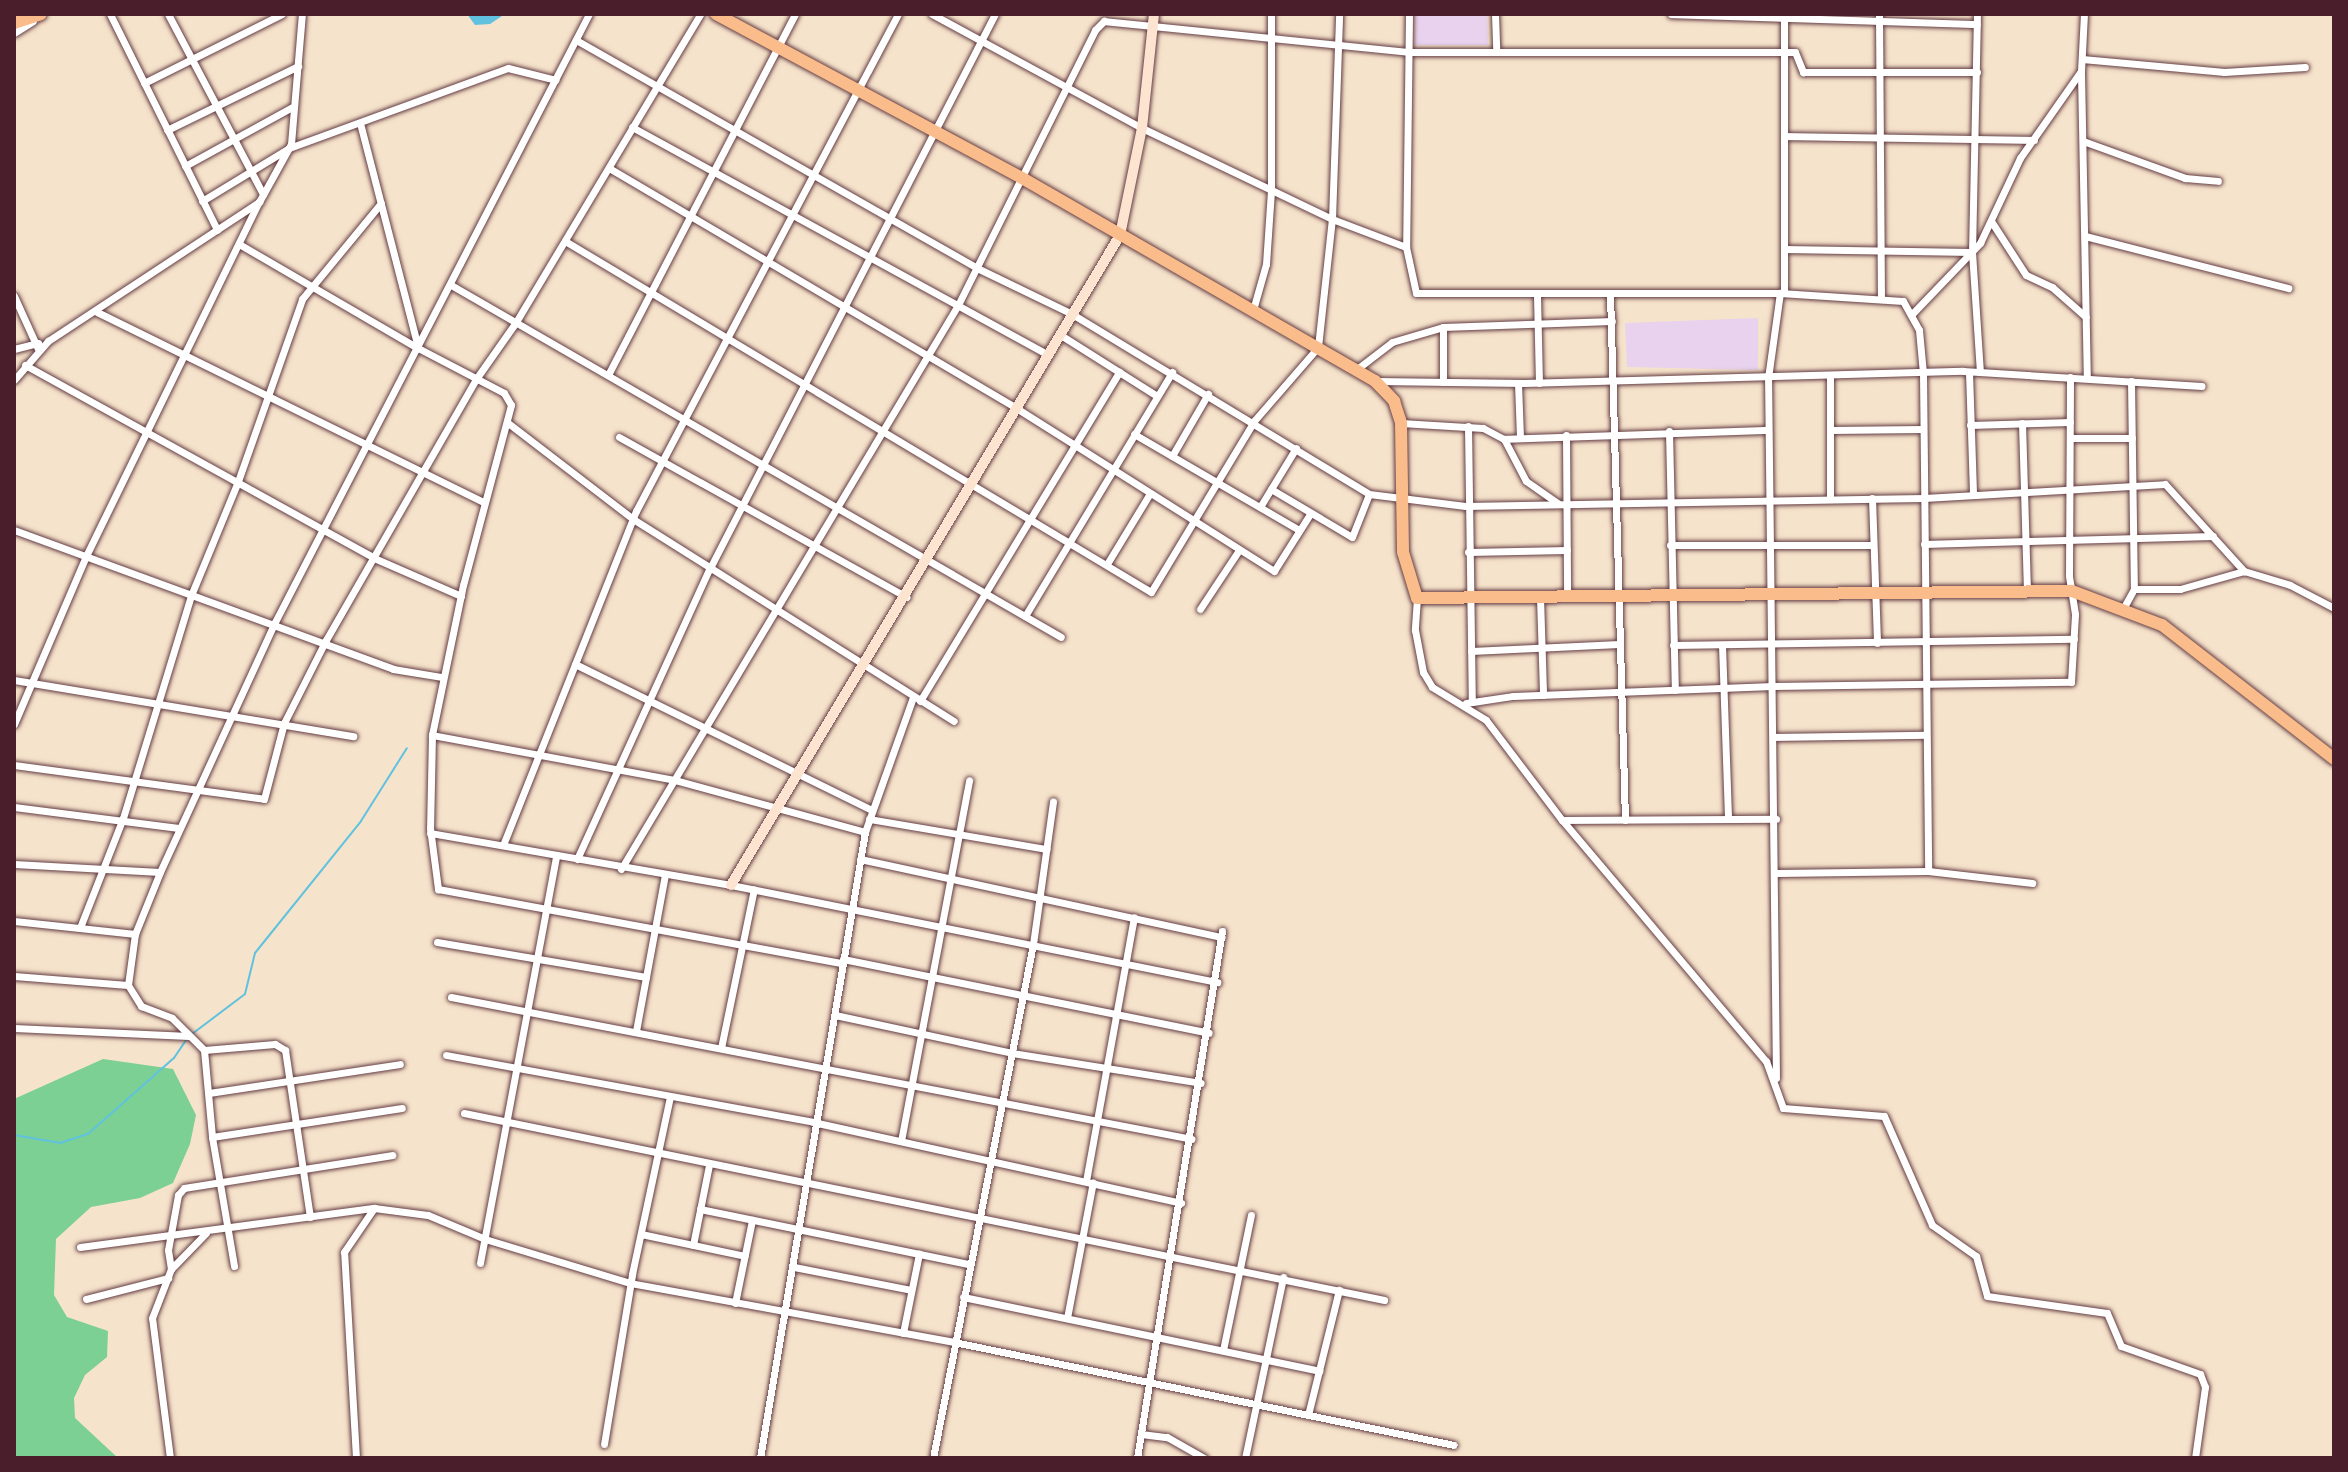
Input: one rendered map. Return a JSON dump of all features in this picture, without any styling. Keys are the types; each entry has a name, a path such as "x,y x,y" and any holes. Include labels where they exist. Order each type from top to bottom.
{"highway":[{"path":"14,23 42,14"},
{"path":"716,14 1022,178 1375,381 1394,401 1401,423 1399,498 1403,552 1417,598 2072,591 2124,607 2162,625 2334,759"}],"street":[{"path":"14,33 42,14"},
{"path":"110,14 217,230"},
{"path":"168,14 263,194"},
{"path":"144,83 265,18 282,14"},
{"path":"14,724 86,556 148,435 259,202 289,148 302,14"},
{"path":"234,1266 212,1137 204,1050 172,1018 141,1006 128,985 135,934 179,828 275,622 589,14"},
{"path":"14,765 264,799 284,723 326,640 476,379 516,322 700,14"},
{"path":"609,373 795,14"},
{"path":"503,845 633,519 898,14"},
{"path":"932,14 1067,91 1142,128 1332,219 1406,247"},
{"path":"577,859 709,570 745,507 995,14"},
{"path":"731,885 929,559 1013,406 1120,235 1142,128 1154,14"},
{"path":"1253,310 1266,264 1271,190 1271,14"},
{"path":"565,241 1031,516 1151,592 1254,421 1318,347 1332,219 1339,14"},
{"path":"1409,14 1406,247 1416,293 1782,293 1903,301 1919,330 1923,373 1928,871"},
{"path":"1495,14 1496,52"},
{"path":"1671,14 1879,18 1977,24"},
{"path":"1977,14 1972,252 1980,372"},
{"path":"2084,14 2081,71 2087,378"},
{"path":"1784,17 1784,249 1782,293 1768,378 1777,873 1776,1081 1780,1103 1789,1111 1884,1116 1932,1225 1976,1256 1987,1296 2107,1313 2121,1346 2200,1374 2205,1387 2195,1458"},
{"path":"1879,18 1881,298"},
{"path":"621,869 958,305 1095,30 1104,21 1409,52 1795,52 1803,72 1977,72"},
{"path":"576,40 977,268 1072,314 1254,421 1369,494 1468,505 1563,504 1924,498 2165,484 2244,571 2290,585 2334,608"},
{"path":"2082,59 2224,72 2305,67"},
{"path":"167,130 298,66"},
{"path":"202,201 289,148 508,68 556,80"},
{"path":"1911,315 1972,252 2034,140 2081,71"},
{"path":"185,166 294,106"},
{"path":"360,123 418,348"},
{"path":"632,127 1047,354"},
{"path":"1784,136 2034,140"},
{"path":"2083,141 2185,178 2218,181"},
{"path":"609,168 844,310 1013,406 1073,448 1274,571 1310,514"},
{"path":"14,349 37,347 97,312 259,202"},
{"path":"81,925 123,818 192,593 237,484 302,299 381,203"},
{"path":"1991,221 2026,275 2052,287 2086,317"},
{"path":"2085,236 2288,288"},
{"path":"239,244 418,348 504,393 511,405 461,596 432,735 430,833 438,889 548,905 1209,1033"},
{"path":"1784,249 1972,252"},
{"path":"451,285 765,463 1061,637"},
{"path":"1610,293 1616,379 1616,597 1625,820"},
{"path":"1537,295 1539,383"},
{"path":"14,296 37,347"},
{"path":"97,312 270,394 421,475 485,503"},
{"path":"1357,369 1392,342 1443,327 1612,321"},
{"path":"1443,327 1443,382"},
{"path":"1059,334 1157,396"},
{"path":"14,380 37,347"},
{"path":"25,365 321,530 374,558 461,596"},
{"path":"760,1458 808,1183 813,1122 822,1068 835,1015 865,832 917,699 1119,372"},
{"path":"1025,616 1172,372"},
{"path":"1969,372 1973,495"},
{"path":"1375,381 1539,383 1980,372 2202,386"},
{"path":"1830,376 1830,499"},
{"path":"1469,703 1543,695 1773,686 2071,682 2074,639 2070,540 2070,377"},
{"path":"2124,607 2134,589 2131,381"},
{"path":"1518,383 1520,438"},
{"path":"1172,456 1208,394"},
{"path":"1970,425 2070,422"},
{"path":"508,423 633,519 709,570 954,721"},
{"path":"1401,423 1468,426 1504,439 1617,431 1768,430"},
{"path":"2022,423 2027,590"},
{"path":"1468,426 1469,703"},
{"path":"1830,430 1923,429"},
{"path":"1669,431 1670,596 1675,690"},
{"path":"1134,434 1299,530"},
{"path":"1566,435 1563,504 1567,597"},
{"path":"619,437 906,597"},
{"path":"2070,438 2132,438"},
{"path":"1504,439 1526,481 1563,504"},
{"path":"1260,507 1296,448"},
{"path":"1271,489 1352,537 1369,494"},
{"path":"1107,564 1149,495"},
{"path":"1872,498 1877,643"},
{"path":"14,530 326,640 393,669 442,677"},
{"path":"1924,544 2213,536"},
{"path":"1670,545 1873,545"},
{"path":"1200,609 1239,550"},
{"path":"1468,552 1567,550"},
{"path":"2134,589 2180,589 2244,571"},
{"path":"1540,597 1543,695"},
{"path":"1417,598 1415,630 1423,672 1432,687 1469,703 1486,720 1562,820 1766,1061 1776,1081"},
{"path":"1673,645 2074,639"},
{"path":"1471,651 1619,644"},
{"path":"1722,645 1728,819"},
{"path":"575,664 799,771 871,815 1046,849"},
{"path":"14,680 353,736"},
{"path":"432,735 675,780 779,805 865,832"},
{"path":"1774,737 1925,735"},
{"path":"901,1141 908,1084 969,780"},
{"path":"933,1458 1023,999 1053,801"},
{"path":"14,807 123,818 179,828"},
{"path":"1562,820 1776,819"},
{"path":"430,833 621,869 754,889 1217,982"},
{"path":"480,1263 530,1011 556,855"},
{"path":"860,859 1222,934 1192,1139 1137,1458"},
{"path":"14,864 160,872"},
{"path":"1777,873 1928,871 2032,883"},
{"path":"636,1031 665,875"},
{"path":"721,1048 754,889"},
{"path":"1067,1318 1082,1237 1096,1120 1134,917"},
{"path":"14,921 81,925 135,934"},
{"path":"437,942 646,977"},
{"path":"14,976 128,985"},
{"path":"451,997 1192,1139"},
{"path":"835,1015 1012,1053 1201,1083"},
{"path":"14,1028 189,1036"},
{"path":"204,1050 281,1045 310,1217"},
{"path":"446,1055 813,1122 1181,1203"},
{"path":"209,1093 400,1064"},
{"path":"604,1444 630,1283 670,1097"},
{"path":"212,1137 402,1108"},
{"path":"464,1113 658,1155 1283,1277 1384,1300"},
{"path":"170,1274 170,1235 184,1188 392,1155"},
{"path":"693,1245 709,1165"},
{"path":"356,1458 344,1252 374,1208"},
{"path":"80,1247 206,1233 374,1208 428,1215 485,1239 630,1283 954,1342 1454,1445"},
{"path":"700,1209 969,1264"},
{"path":"1223,1350 1251,1215"},
{"path":"735,1303 752,1220"},
{"path":"170,1458 152,1318 170,1274 206,1233"},
{"path":"641,1234 745,1256"},
{"path":"903,1333 919,1254"},
{"path":"794,1267 911,1290"},
{"path":"86,1299 170,1274"},
{"path":"1245,1458 1283,1277"},
{"path":"1308,1415 1339,1290"},
{"path":"963,1297 1319,1371"},
{"path":"1141,1434 1167,1437 1204,1458"}],"shaded area":[{"path":"1415,14 1487,14 1488,45 1415,45"},
{"path":"1758,318 1758,370 1627,367 1625,323"}],"green space":[{"path":"103,1059 173,1069 196,1115 190,1144 173,1183 140,1198 91,1207 56,1239 54,1295 67,1317 108,1331 107,1357 85,1375 74,1398 75,1418 118,1458 14,1458 14,1099"}],"water":[{"path":"467,14 505,14 490,24 475,25"}],"waterway":[{"path":"192,1034 245,994 255,953 361,821 407,748"},
{"path":"14,1135 60,1143 88,1134 174,1058 187,1039"}]}
